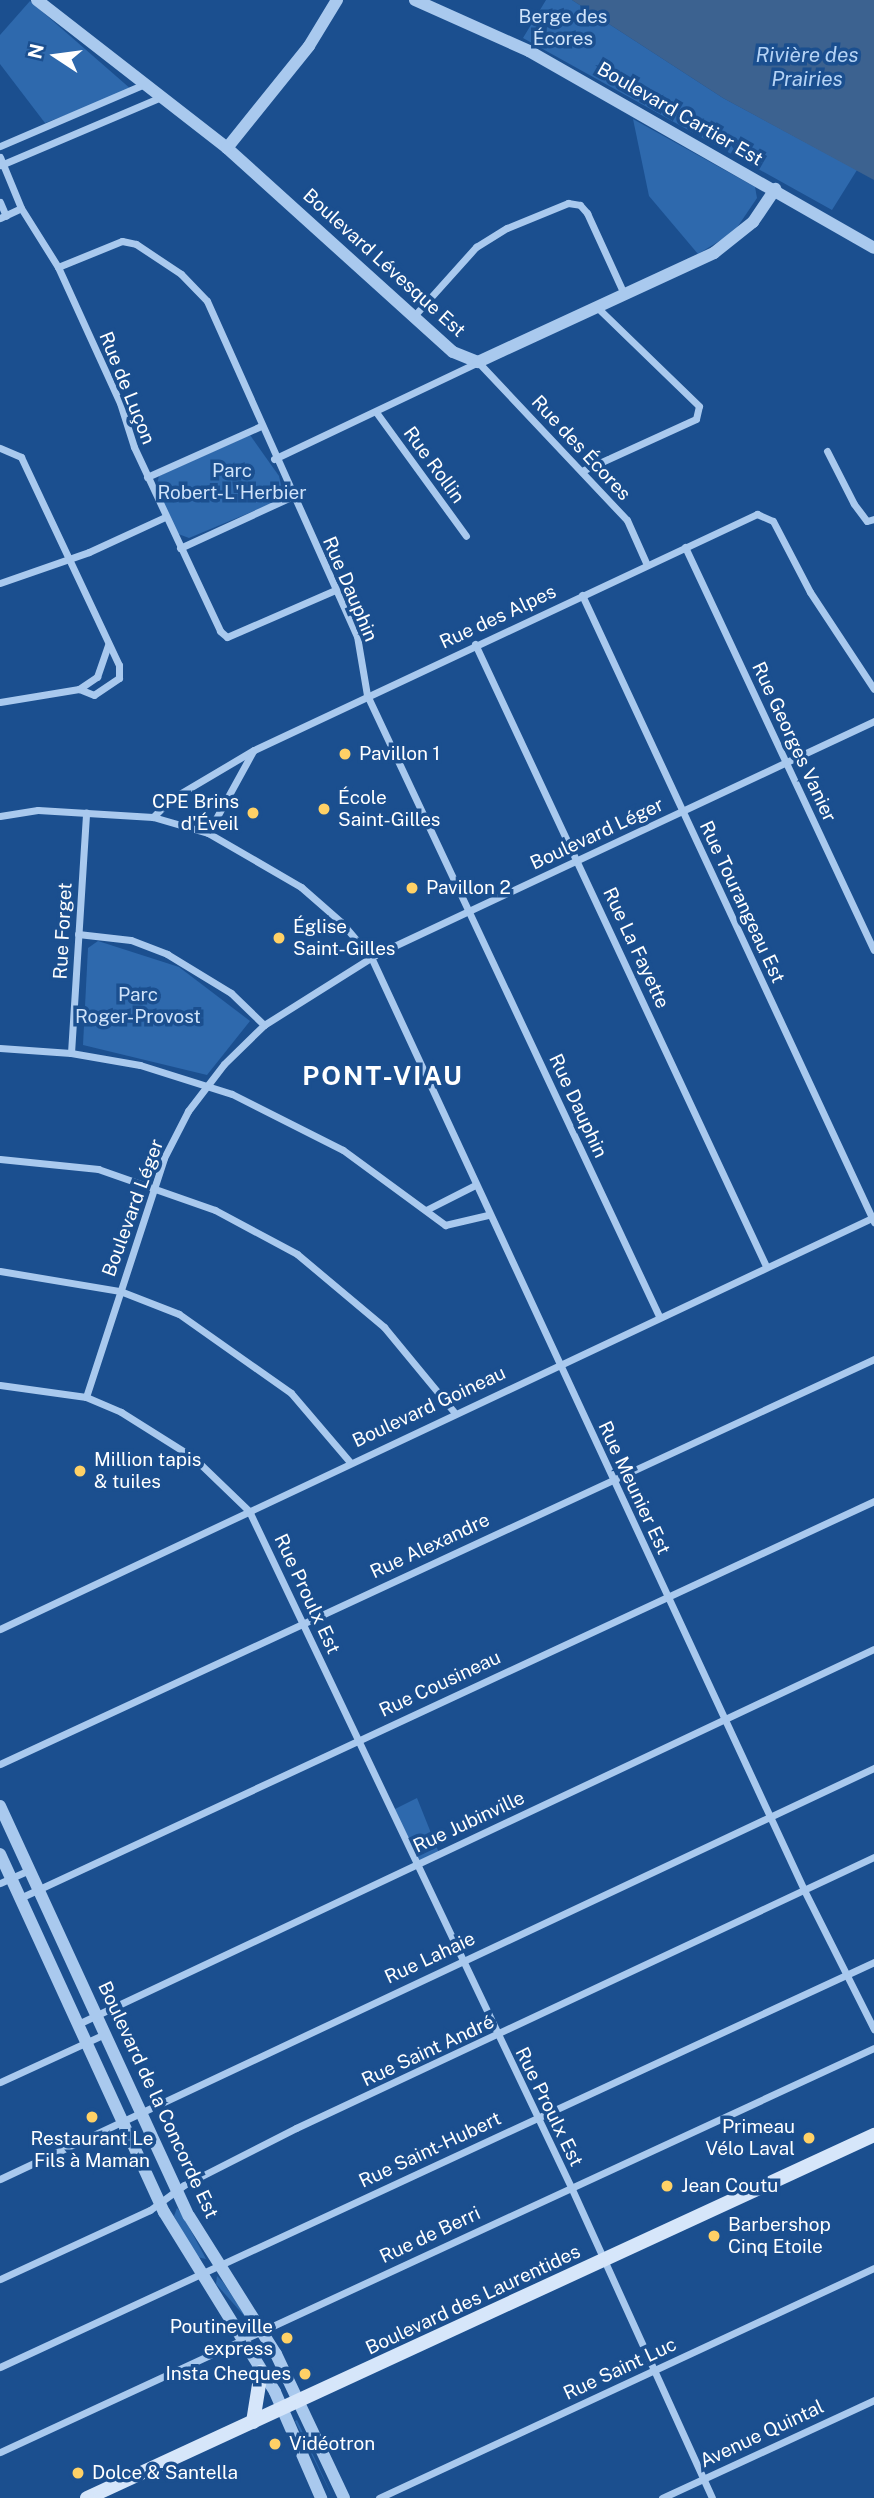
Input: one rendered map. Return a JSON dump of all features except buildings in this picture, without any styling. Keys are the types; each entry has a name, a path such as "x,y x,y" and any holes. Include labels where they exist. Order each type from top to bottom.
{"main road":[{"name":"Boulevard des Laurentides","path":"87,2498 874,2135"},
{"path":"253,2422 261,2372"}],"street":[{"name":"Boulevard Lévesque Est","path":"37,0 227,148 453,352 478,362"},
{"path":"227,148 309,46 337,0"},
{"name":"Boulevard Cartier Est","path":"415,0 529,51 775,190"},
{"path":"0,146 145,84"},
{"path":"1,162 161,97"},
{"name":"Rue de Luçon","path":"1,162 21,208 58,267 120,403 147,477 220,631 227,638 335,590"},
{"path":"274,459 713,253 740,234 775,190 874,248"},
{"path":"0,202 3,217 21,208"},
{"path":"414,316 476,247 507,228 568,204 580,205 587,213 624,294"},
{"name":"Rue Dauphin","path":"58,267 122,241 136,244 181,274 206,301 259,427 357,636 367,695 659,1315"},
{"path":"584,470 696,418 699,406 597,307"},
{"name":"Rue des Écores","path":"478,362 584,470 627,520 647,565"},
{"name":"Rue Rollin","path":"376,412 466,536"},
{"path":"147,477 259,427"},
{"path":"0,448 21,457 66,558 119,665 119,678 94,695 79,689"},
{"path":"827,451 854,504 867,521 874,519"},
{"path":"180,548 291,497"},
{"name":"Rue des Alpes","path":"153,817 171,799 254,750 757,514 773,521 810,592 874,689"},
{"path":"0,583 165,517"},
{"name":"Rue Georges Vanier","path":"685,547 874,950"},
{"name":"Rue Tourangeau Est","path":"582,595 873,1219"},
{"name":"Rue La Fayette","path":"475,644 766,1266"},
{"path":"0,702 79,689 97,677 108,645"},
{"name":"Boulevard Léger","path":"86,1397 153,1188 182,1123 208,1087 264,1025 371,957 874,722"},
{"path":"208,833 254,750"},
{"name":"Rue Meunier Est","path":"0,816 38,810 153,817 208,833 301,887 341,922 371,957 488,1215 769,1816 874,2029"},
{"name":"Rue Forget","path":"71,1053 86,812"},
{"path":"78,934 131,940 167,954 231,993 264,1025"},
{"path":"0,1048 71,1053 140,1066 208,1087 307,1129 444,1225 488,1215"},
{"path":"0,1160 98,1169 215,1210 297,1254 384,1327 454,1412"},
{"path":"426,1210 475,1185"},
{"name":"Boulevard Goineau","path":"0,1629 659,1315 873,1219"},
{"path":"0,1271 120,1291 179,1314 251,1361 291,1393 350,1462"},
{"name":"Rue Alexandre","path":"0,1764 874,1359"},
{"name":"Rue Proulx Est","path":"0,1385 86,1397 160,1433 224,1483 249,1511 496,2037 571,2187 712,2498"},
{"name":"Rue Cousineau","path":"20,1898 874,1501"},
{"name":"Rue Jubinville","path":"78,2024 874,1648"},
{"name":"Rue Lahaie","path":"0,2179 874,1768"},
{"name":"Boulevard de la Concorde Est","path":"0,1806 177,2190 218,2265 261,2330 299,2401 344,2498"},
{"path":"0,1854 5,1880 20,1898 160,2204 261,2372 281,2409 321,2498"},
{"name":"Rue Saint André","path":"0,2279 160,2204 177,2190 296,2128 496,2037 874,1857"},
{"path":"5,1880 29,1870"},
{"name":"Rue Saint-Hubert","path":"0,2367 874,1962"},
{"path":"0,2082 105,2034"},
{"name":"Rue de Berri","path":"0,2452 874,2048"},
{"name":"Rue Saint Luc","path":"379,2498 874,2268"},
{"name":"Avenue Quintal","path":"662,2498 874,2400"}],"green space":[{"name":"Berge des Écores","path":"546,0 572,0 723,98 857,170 832,210 523,38"},
{"path":"30,1 132,90 45,123 0,64 0,35"},
{"path":"633,119 755,187 757,198 734,232 698,254 649,196"},
{"name":"Parc Robert-L'Herbier","path":"250,435 279,476 282,489 273,503 189,538 173,532 156,488 159,476"},
{"name":"Parc Roger-Provost","path":"98,941 179,967 250,1021 207,1075 83,1045 88,948"},
{"path":"417,1798 439,1853 415,1864 391,1811"},
{"path":"177,2208 206,2259 197,2257 184,2235 174,2216"},
{"path":"217,2276 223,2282 248,2320 216,2284"},
{"path":"297,2420 333,2498 295,2421"}],"water":[{"name":"Rivière des Prairies","path":"572,0 874,0 874,180 723,98"}],"place":[{"name":"Pavillon 1","path":"345,754"},
{"name":"École Saint-Gilles","path":"324,809"},
{"name":"CPE Brins d'Éveil","path":"253,813"},
{"name":"Pavillon 2","path":"412,888"},
{"name":"Église Saint-Gilles","path":"279,938"},
{"name":"Million tapis & tuiles","path":"80,1471"},
{"name":"Restaurant Le Fils à Maman","path":"92,2117"},
{"name":"Primeau Vélo Laval","path":"809,2138"},
{"name":"Jean Coutu","path":"667,2186"},
{"name":"Barbershop Cinq Etoile","path":"714,2236"},
{"name":"Poutineville express","path":"287,2338"},
{"name":"Insta Cheques","path":"305,2374"},
{"name":"Vidéotron","path":"275,2444"},
{"name":"Dolce & Santella","path":"78,2473"}],"district":[{"name":"PONT-VIAU","path":"383,1076"}]}
